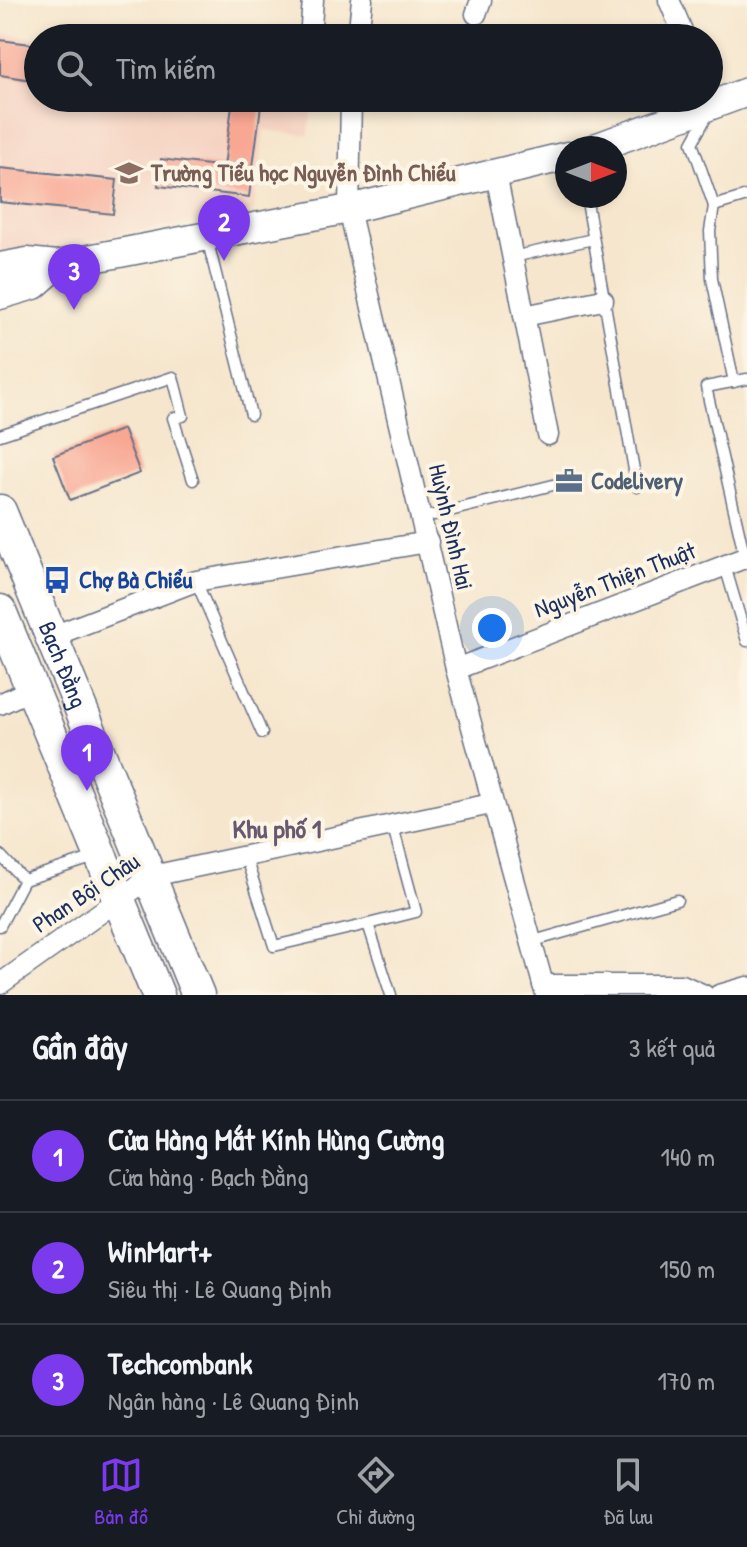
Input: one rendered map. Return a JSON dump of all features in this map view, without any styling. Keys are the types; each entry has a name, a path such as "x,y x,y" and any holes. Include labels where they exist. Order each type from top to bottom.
{"main road":[{"path":"723,98 747,92"},
{"path":"625,136 684,112"},
{"path":"0,267 27,262 57,265 349,209 555,159"},
{"path":"0,295 34,285 57,265"},
{"name":"Bạch Đằng","path":"0,511 152,876 198,995"},
{"name":"Bạch Đằng","path":"0,611 158,995"}],"street":[{"path":"311,24 313,0"},
{"path":"359,24 362,0"},
{"path":"669,0 679,24"},
{"name":"Huỳnh Đình Hai","path":"351,112 349,209 456,669 545,990"},
{"path":"496,174 548,435"},
{"path":"524,316 603,300"},
{"path":"53,636 196,581 428,542"},
{"name":"Nguyễn Thiện Thuật","path":"456,669 746,557"},
{"path":"0,704 34,688"},
{"name":"Phan Bội Châu","path":"0,984 118,897 152,876 491,804"},
{"path":"545,990 682,985 704,995"},
{"path":"719,995 747,987"}],"lane":[{"path":"706,112 692,143 714,206 710,231 712,279 734,382"},
{"path":"714,206 747,196"},
{"path":"588,208 637,487"},
{"path":"206,236 251,415"},
{"path":"513,257 593,239"},
{"path":"0,435 173,377 183,416 173,418 193,480"},
{"path":"746,557 706,387 747,379"},
{"path":"422,518 561,483"},
{"path":"725,566 747,641"},
{"path":"196,581 262,733"},
{"path":"245,855 274,946 416,912 393,827"},
{"path":"0,855 24,880"},
{"path":"0,926 24,880 101,855"},
{"path":"530,942 677,900"},
{"path":"368,924 391,995"}],"shaded area":[{"name":"Trường Tiểu học Nguyễn Đình Chiểu","path":"0,33 24,36 24,112 311,112 309,135 264,130 254,211 13,254 0,252"}],"building":[{"path":"0,40 24,43 24,79 0,75"},
{"path":"231,112 260,112 249,197 158,186 161,159 224,167"},
{"path":"0,168 117,180 113,214 0,202"},
{"path":"123,429 140,473 70,500 53,456"}],"place":[{"name":"Trường Tiểu học Nguyễn Đình Chiểu","path":"129,173"},
{"name":"WinMart+","path":"224,261"},
{"name":"Techcombank","path":"74,310"},
{"name":"Codelivery","path":"569,481"},
{"name":"Chợ Bà Chiểu","path":"57,580"},
{"name":"Cửa Hàng Mắt Kính Hùng Cường","path":"87,791"}],"district":[{"name":"Khu phố 1","path":"277,829"}]}
